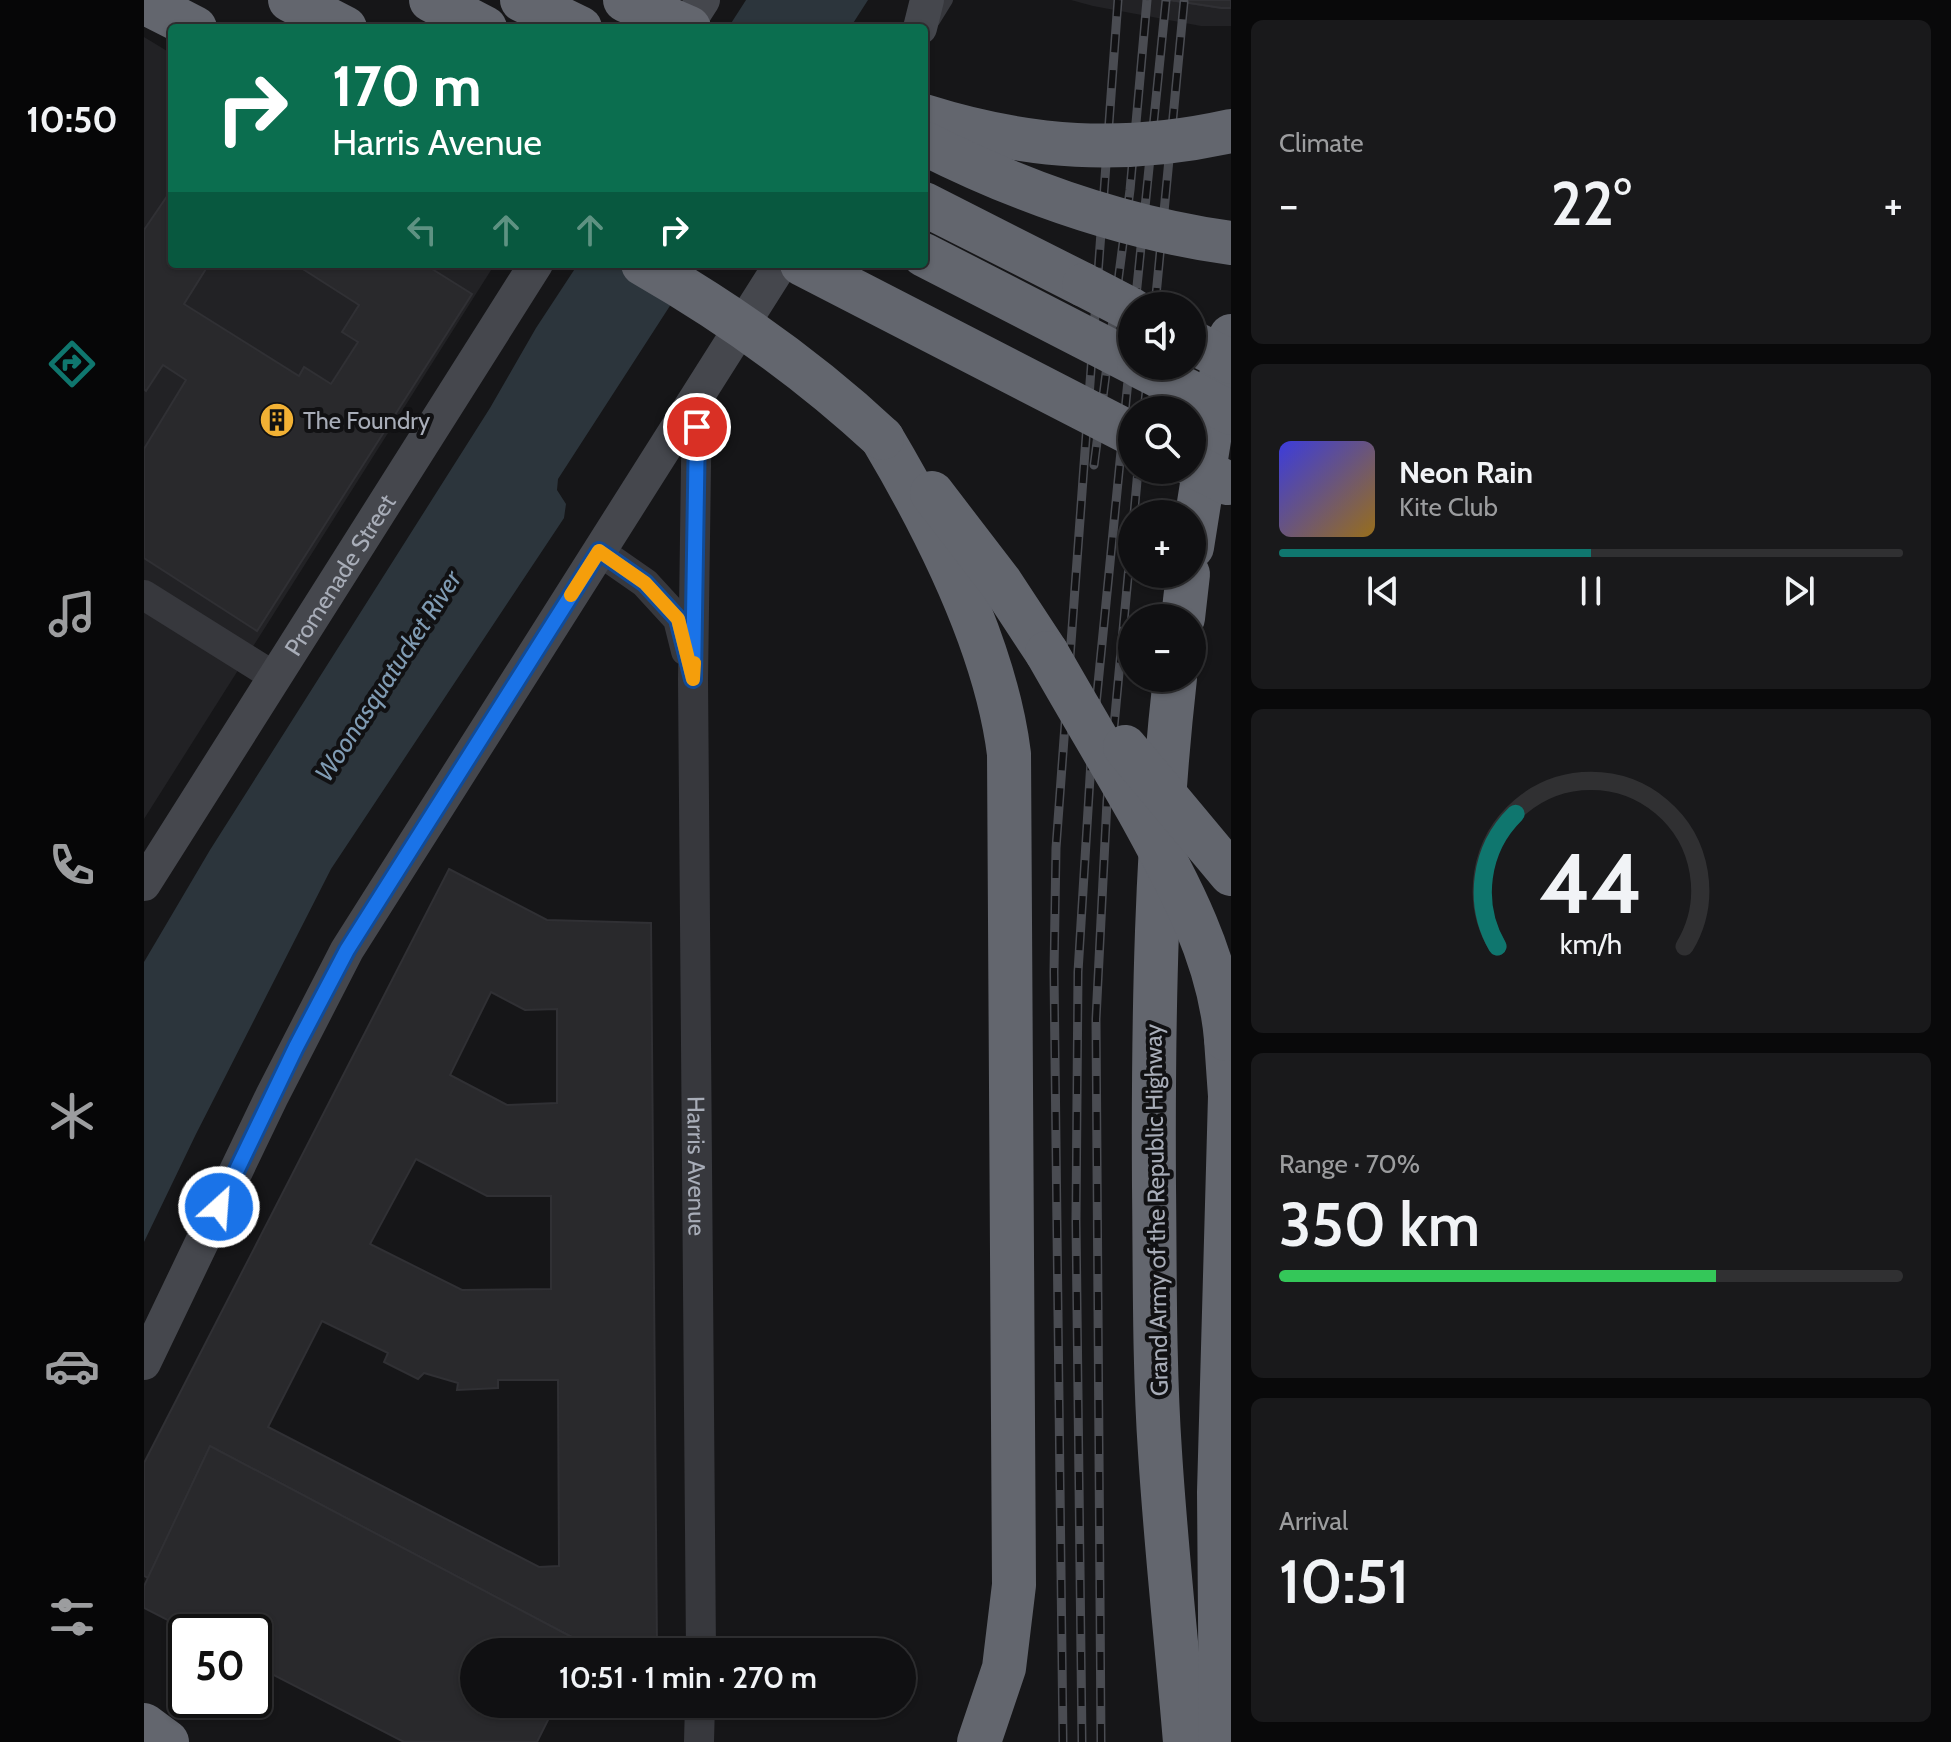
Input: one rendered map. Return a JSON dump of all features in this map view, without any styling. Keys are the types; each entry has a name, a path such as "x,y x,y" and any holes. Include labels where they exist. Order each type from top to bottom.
{"highway":[{"path":"290,0 337,24"},
{"path":"431,0 477,24"},
{"path":"522,0 572,24"},
{"path":"625,0 678,24"},
{"path":"144,2 187,24"},
{"path":"928,117 1020,141 1094,147 1166,144 1231,131"},
{"path":"928,145 994,176 1072,206 1140,226 1231,243"},
{"path":"928,206 1118,303"},
{"path":"928,257 1118,355"},
{"path":"650,268 768,342 842,401 882,438 936,498 969,539 1047,653 1171,871 1201,934 1225,1029 1230,1130 1218,1578 1221,1742"},
{"path":"810,268 1118,427"},
{"path":"1199,500 1213,407 1231,336"},
{"path":"1206,349 1231,362"},
{"path":"1166,380 1231,413"},
{"path":"882,438 916,498 969,615 1000,703 1009,754 1014,1561 1012,1613 1004,1668 979,1742"},
{"path":"1047,653 1231,874"},
{"name":"Grand Army of the Republic Highway","path":"1174,692 1154,984 1156,1375 1162,1485 1185,1742"},
{"path":"1156,1742 1155,1598 1162,1485"},
{"path":"144,1725 167,1742"}],"main road":[{"path":"689,24 703,0"},
{"path":"921,24 927,0"},
{"name":"Promenade Street","path":"144,884 533,268"},
{"path":"144,1363 272,1096 347,950 778,268"}],"street":[{"name":"Harris Avenue","path":"697,396 693,679 701,1638"},
{"name":"Harris Avenue","path":"599,551 645,583 678,619 693,679"},
{"path":"144,595 275,677"},
{"path":"699,1742 700,1718"}],"lane":[{"path":"928,31 947,0"}],"shaded area":[{"path":"1071,0 1231,0 1231,26 1201,26"},
{"name":"The Foundry","path":"144,37 168,52 168,268 492,268 144,819"}],"water":[{"path":"746,0 868,0 853,24 731,24"},
{"name":"Woonasquatucket River","path":"575,268 694,268 558,479 557,490 566,504 564,518 331,869 144,1242 144,962 210,850 490,408"}],"building":[{"path":"1170,0 1231,0 1231,8 1222,8"},
{"path":"1170,0 1231,0 1231,8 1222,8"},
{"name":"The Foundry","path":"168,195 168,268 206,268 184,304 299,376 304,367 331,384 358,342 342,332 359,305 301,268 430,268 472,294 257,631 144,558 144,449 186,380 163,365 146,391 144,389 144,230"},
{"path":"449,869 547,920 651,923 657,1638 574,1638 210,1446 148,1578 144,1576 144,1463","holes":["491,992 525,1010 557,1009 557,1103 507,1105 450,1075","416,1159 487,1196 551,1196 551,1289 462,1290 370,1244","322,1321 388,1353 384,1362 418,1379 424,1373 458,1383 457,1390 498,1388 498,1380 558,1380 559,1566 539,1567 268,1427"]},
{"path":"210,1446 574,1638 460,1638 460,1718 549,1718 537,1742 404,1742 272,1674 272,1614 168,1614 168,1620 144,1608 144,1586"}],"railway":[{"path":"1063,1742 1054,972 1056,848 1118,0"},
{"path":"1094,465 1130,190 1147,0"},
{"path":"1136,292 1166,0"},
{"path":"1156,292 1184,2"},
{"path":"1082,1742 1076,1221 1078,972 1092,745 1128,380"},
{"path":"1146,396 1147,380"},
{"path":"1135,500 1137,484"},
{"path":"1101,1742 1096,1019 1107,801 1127,588"}],"slow traffic":[{"path":"571,595 599,551 645,583 678,619 693,679 694,663"}],"place":[{"name":"The Foundry","path":"277,420"}],"route":[{"path":"219,1207 296,1047 347,950 599,551 645,583 678,619 693,679 697,427"}]}
